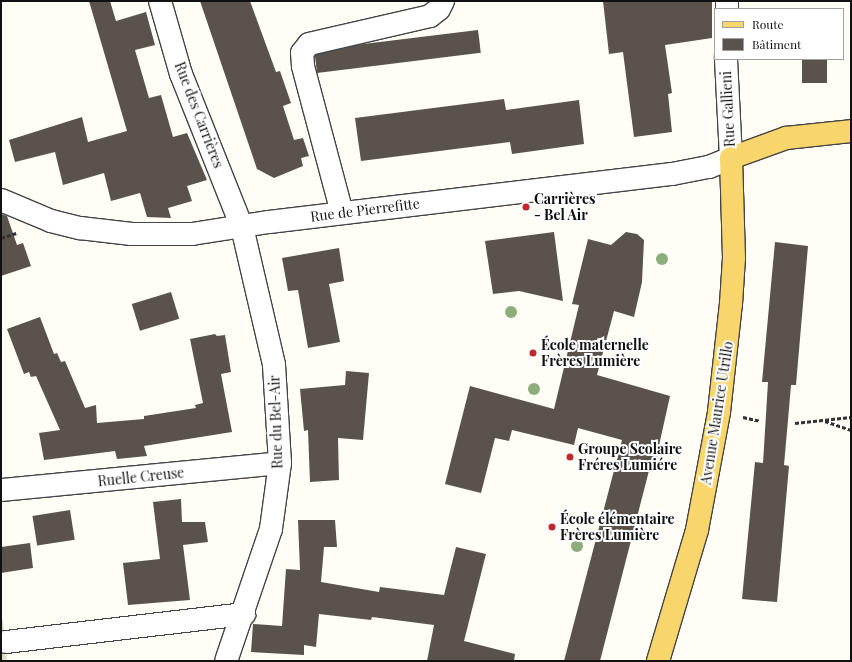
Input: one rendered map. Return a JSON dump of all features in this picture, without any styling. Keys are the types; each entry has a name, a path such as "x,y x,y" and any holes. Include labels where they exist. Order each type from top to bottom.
{"main road":[{"path":"731,158 786,138 851,131"},
{"name":"Avenue Maurice Utrillo","path":"658,661 697,530 719,412 733,266 731,158"}],"street":[{"name":"Rue des Carrières","path":"160,1 181,74 242,226"},
{"path":"342,213 303,66 302,53 309,44 430,16 439,9 443,1"},
{"name":"Rue Gallieni","path":"726,60 731,158"},
{"name":"Rue de Pierrefitte","path":"1,200 51,221 105,231 172,234 654,177 709,167 731,158"},
{"name":"Rue du Bel-Air","path":"226,661 244,614 271,528 280,463 274,365 242,226"},
{"name":"Ruelle Creuse","path":"1,490 280,463"},
{"path":"6,642 244,614"}],"path":[{"path":"795,423 851,417"},
{"path":"823,420 851,430"}],"green space":[{"path":"1,611 6,642 7,661 1,661"}],"building":[{"path":"89,1 110,1 116,21 146,12 155,45 135,50 149,98 161,95 173,137 187,133 207,180 187,186 192,201 168,208 171,218 147,217 140,193 111,201 104,173 63,185 55,152 15,162 9,140 82,117 88,142 127,131"},
{"path":"200,1 250,1 276,72 280,71 291,103 283,106 294,140 303,138 309,156 301,158 303,166 274,178 257,169"},
{"path":"603,1 712,1 712,38 665,45 672,93 668,94 672,132 634,137 623,52 609,54"},
{"path":"478,30 481,53 317,73 314,50"},
{"path":"802,60 827,60 827,83 802,83"},
{"path":"504,99 506,110 579,100 584,144 512,154 510,142 361,161 355,118"},
{"path":"1,214 7,216 17,245 23,243 31,266 1,276"},
{"path":"554,232 563,301 519,291 493,294 485,241"},
{"path":"626,232 637,234 644,240 642,282 634,317 614,311 597,375 670,396 656,459 652,459 600,661 564,661 622,440 578,428 574,445 512,430 509,441 495,438 481,493 445,484 470,386 554,409 579,305 572,304 588,239 611,245"},
{"path":"775,242 808,246 796,385 791,385 784,465 789,466 777,602 742,599 755,462 763,463 768,382 762,382"},
{"path":"339,248 344,281 329,284 340,342 308,348 298,290 288,291 282,258"},
{"path":"171,292 179,319 140,331 132,304"},
{"path":"40,317 54,354 57,353 61,362 65,361 85,408 96,405 97,423 144,419 144,416 196,408 195,405 203,403 190,339 215,334 217,336 225,335 231,372 221,374 232,432 144,446 147,456 117,459 115,451 44,460 39,433 60,430 36,376 31,377 29,372 24,374 7,329"},
{"path":"346,371 369,373 363,440 338,438 339,480 310,482 308,430 304,431 300,389 345,385"},
{"path":"181,499 182,522 205,522 208,542 183,545 190,600 128,605 123,563 160,559 153,502"},
{"path":"70,510 75,540 37,546 32,516"},
{"path":"298,520 335,520 337,547 324,547 321,582 379,592 380,587 444,595 456,547 486,554 464,641 515,654 514,661 427,661 434,625 372,617 371,620 319,614 316,647 304,645 304,655 251,652 253,624 282,626 286,569 300,570"},
{"path":"30,543 33,568 1,573 1,547"}],"place":[{"name":"Carrières - Bel Air","path":"526,207"},
{"name":"École maternelle Frères Lumière","path":"533,353"},
{"name":"Groupe Scolaire Fréres Lumiére","path":"570,457"},
{"name":"École élémentaire Frères Lumière","path":"552,527"}]}
